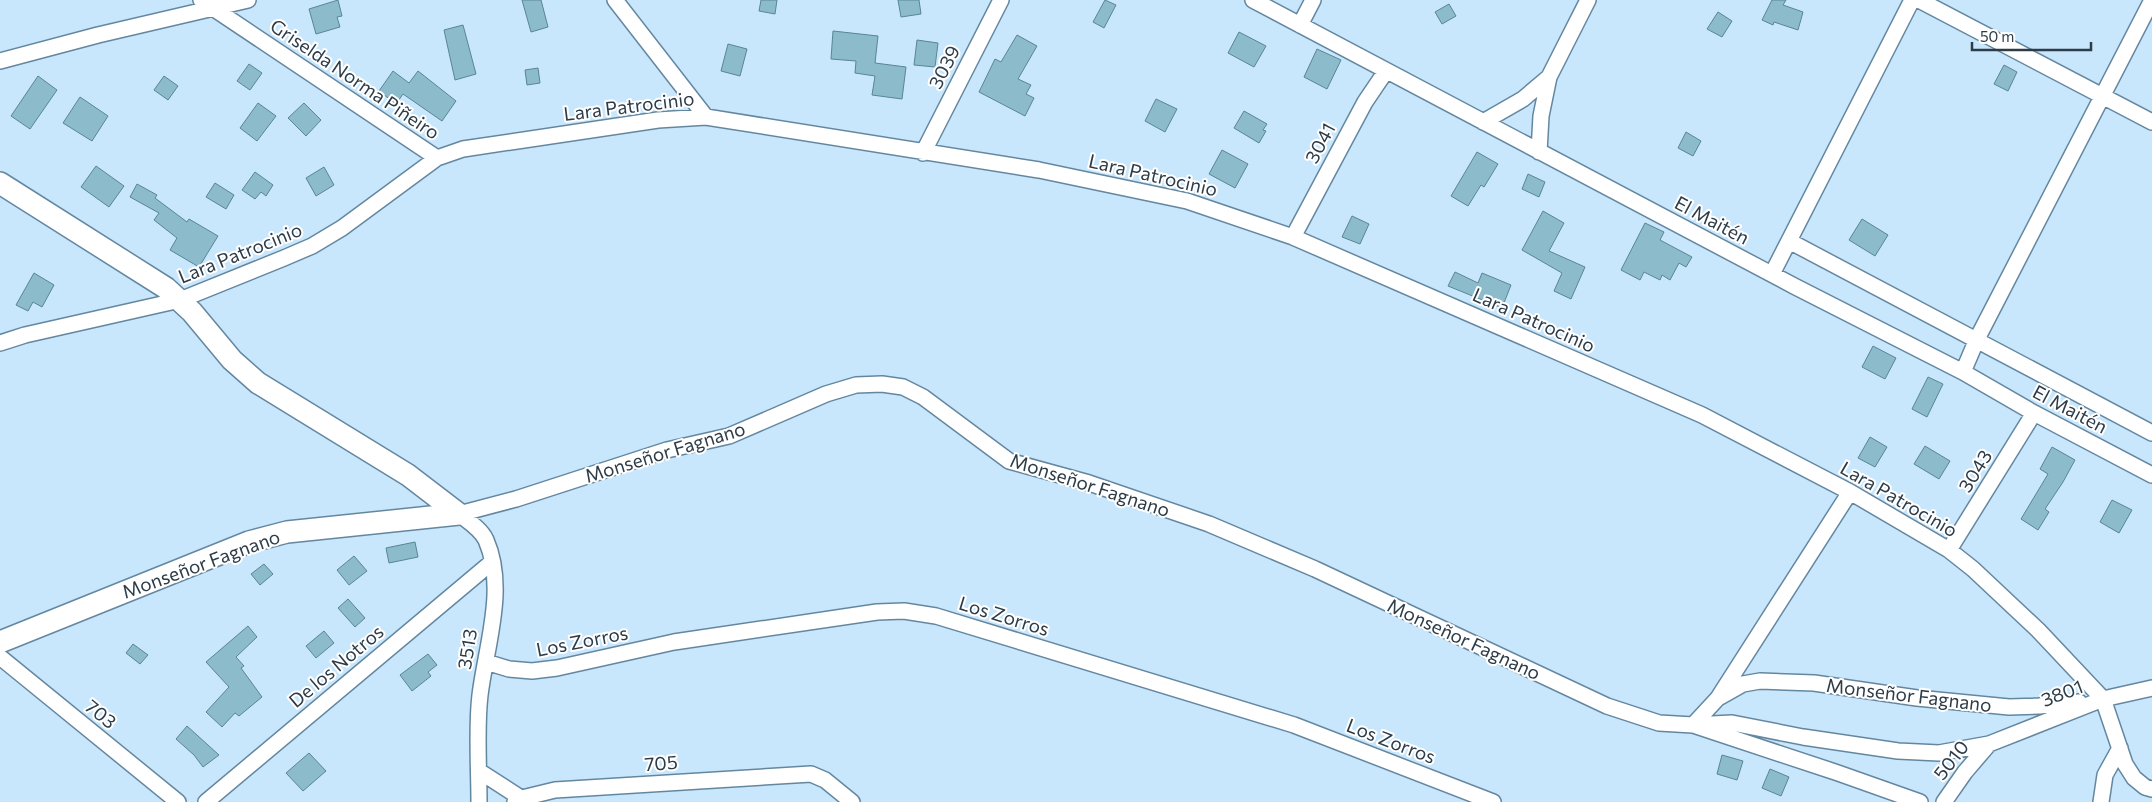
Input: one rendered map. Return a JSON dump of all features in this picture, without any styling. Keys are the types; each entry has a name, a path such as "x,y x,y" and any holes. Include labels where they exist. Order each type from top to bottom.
{"street":[{"name":"Griselda Norma Piñeiro","path":"201,0 437,158"},
{"path":"0,61 98,35 248,0"},
{"path":"615,0 706,117"},
{"name":"3039","path":"923,153 1001,0"},
{"name":"El Maitén","path":"1253,0 1539,152 1963,372 2034,413 2150,469"},
{"path":"1300,25 1313,0"},
{"path":"1539,152 1542,116 1549,77 1588,0"},
{"path":"1772,274 1912,0"},
{"path":"1919,0 2152,122"},
{"path":"1963,372 1977,339 2152,0"},
{"name":"3041","path":"1293,237 1365,102 1386,71"},
{"path":"1483,122 1523,99 1549,77"},
{"name":"Lara Patrocinio","path":"0,344 25,335 180,300 312,246 342,228 437,158 473,147 658,120 706,117 1039,170 1187,201 1293,237 1702,415 1850,492 1949,550 1973,569 2038,630 2103,699 2120,748"},
{"path":"0,183 166,288 180,300 232,360 258,383 408,474 459,514"},
{"name":"El Maitén","path":"1789,241 2152,433"},
{"name":"Monseñor Fagnano","path":"0,642 249,542 287,532 459,514 516,499 667,450 729,436 826,394 856,385 882,384 903,387 923,397 1008,461 1089,483 1209,524 1315,569 1607,706 1659,723 1693,725 1732,723 1898,751 1939,753 1989,744"},
{"name":"3043","path":"1949,550 2034,413"},
{"path":"1850,492 1718,698 1693,725 1920,802"},
{"name":"3513","path":"459,514 477,528 485,540 492,562 495,586 480,697 479,802"},
{"name":"De los Notros","path":"206,802 492,562"},
{"name":"Los Zorros","path":"486,662 509,669 532,671 557,668 674,642 877,612 904,611 936,616 1294,725 1493,802"},
{"name":"703","path":"0,657 178,802"},
{"name":"Monseñor Fagnano","path":"1718,698 1743,684 1760,681 1814,683 1917,698 2009,707 2039,706 2103,699"},
{"name":"3801","path":"1989,744 2103,699 2152,688"},
{"name":"5010","path":"1944,802 1965,772 1989,744"},
{"path":"2120,748 2125,764 2134,778 2145,787 2152,789"},
{"path":"2101,802 2105,775 2120,748"},
{"path":"479,770 521,801"},
{"name":"705","path":"521,801 555,790 810,774 825,780 852,802"}],"building":[{"path":"338,0 342,16 337,17 340,27 316,34 309,9"},
{"path":"522,0 541,0 548,27 531,32"},
{"path":"761,0 777,0 775,14 759,11"},
{"path":"898,0 919,0 921,14 901,17"},
{"path":"1105,0 1116,5 1104,28 1093,22"},
{"path":"1772,0 1786,0 1783,5 1803,12 1798,30 1774,22 1773,25 1762,20"},
{"path":"1449,4 1456,16 1442,24 1435,12"},
{"path":"1718,12 1732,21 1722,37 1707,29"},
{"path":"463,25 476,74 455,80 444,30"},
{"path":"833,31 878,36 875,63 906,67 902,99 872,95 875,76 855,73 856,61 831,59"},
{"path":"1239,32 1266,46 1254,67 1228,53"},
{"path":"1017,35 1037,46 1018,79 1031,85 1026,94 1034,98 1025,116 979,92 995,59 1001,62"},
{"path":"917,40 938,43 935,67 914,65"},
{"path":"728,44 747,49 740,76 721,71"},
{"path":"1317,49 1341,60 1327,89 1304,77"},
{"path":"249,64 262,73 250,90 237,81"},
{"path":"2004,65 2017,72 2008,91 1994,84"},
{"path":"538,68 540,83 527,85 525,70"},
{"path":"393,71 409,83 418,71 456,101 442,121 403,94 396,104 379,91"},
{"path":"38,76 57,90 30,129 11,116"},
{"path":"164,76 178,86 168,100 154,90"},
{"path":"80,97 108,116 92,141 63,123"},
{"path":"1156,99 1177,109 1165,132 1145,121"},
{"path":"258,103 276,116 257,141 240,128"},
{"path":"304,103 321,120 306,136 288,118"},
{"path":"1244,111 1267,124 1263,130 1266,131 1259,143 1234,128"},
{"path":"1686,132 1701,141 1693,156 1678,148"},
{"path":"1222,150 1248,164 1235,188 1209,174"},
{"path":"1477,152 1498,164 1484,187 1481,185 1468,206 1451,196"},
{"path":"96,166 124,186 109,207 81,187"},
{"path":"324,167 334,185 316,196 306,178"},
{"path":"255,172 273,185 266,196 261,192 255,199 242,190"},
{"path":"1528,174 1545,182 1539,197 1522,189"},
{"path":"215,183 234,195 226,209 206,197"},
{"path":"137,184 157,195 155,198 187,222 189,219 218,236 199,267 170,250 177,238 154,220 159,213 130,197"},
{"path":"1543,211 1564,223 1549,251 1585,267 1571,299 1554,291 1562,273 1522,250"},
{"path":"1352,216 1369,224 1360,244 1342,237"},
{"path":"1862,219 1888,235 1875,256 1849,240"},
{"path":"1645,223 1664,232 1660,240 1692,257 1686,267 1679,263 1670,280 1662,275 1660,280 1644,272 1640,280 1621,270"},
{"path":"1455,272 1478,283 1482,273 1511,285 1502,308 1448,286"},
{"path":"34,273 54,285 42,307 33,302 28,311 16,305"},
{"path":"1873,346 1896,358 1885,379 1862,367"},
{"path":"1928,377 1943,384 1927,417 1912,409"},
{"path":"1870,437 1887,447 1875,467 1858,458"},
{"path":"1925,446 1950,461 1939,479 1914,464"},
{"path":"2052,447 2075,460 2045,509 2049,512 2038,530 2021,519 2048,474 2040,469"},
{"path":"2112,500 2132,510 2119,533 2100,522"},
{"path":"415,542 418,557 389,563 386,548"},
{"path":"354,556 367,571 349,585 337,570"},
{"path":"264,564 273,574 260,585 251,574"},
{"path":"348,599 365,618 355,627 338,608"},
{"path":"248,626 257,637 236,657 244,666 241,668 262,697 239,716 235,713 222,727 206,712 229,687 206,662"},
{"path":"324,631 334,643 316,658 306,646"},
{"path":"133,644 148,655 140,664 126,653"},
{"path":"428,654 437,665 428,672 431,676 412,691 400,675"},
{"path":"187,726 219,755 203,767 194,755 176,739"},
{"path":"309,753 326,771 303,791 286,773"},
{"path":"1722,755 1743,761 1737,780 1717,774"},
{"path":"1770,769 1789,777 1781,796 1762,788"}]}
